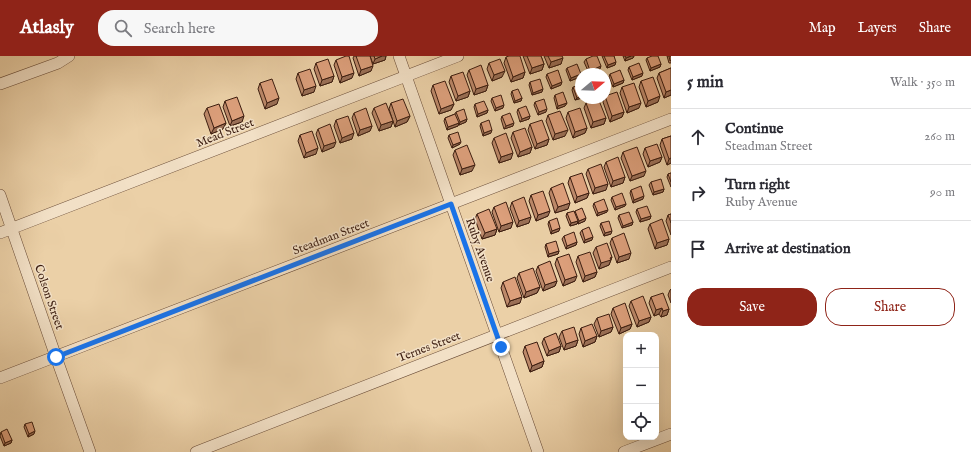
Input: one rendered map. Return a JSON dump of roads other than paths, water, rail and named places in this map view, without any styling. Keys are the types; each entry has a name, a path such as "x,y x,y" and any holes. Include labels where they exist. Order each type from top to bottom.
{"street":[{"path":"0,84 58,63 69,56"},
{"name":"Ruby Avenue","path":"399,56 538,452"},
{"name":"Mead Street","path":"0,233 458,56"},
{"name":"Steadman Street","path":"0,378 671,119"},
{"name":"Colson Street","path":"0,195 90,452"},
{"name":"Ternes Street","path":"196,452 671,267"},
{"path":"624,452 671,434"}]}
